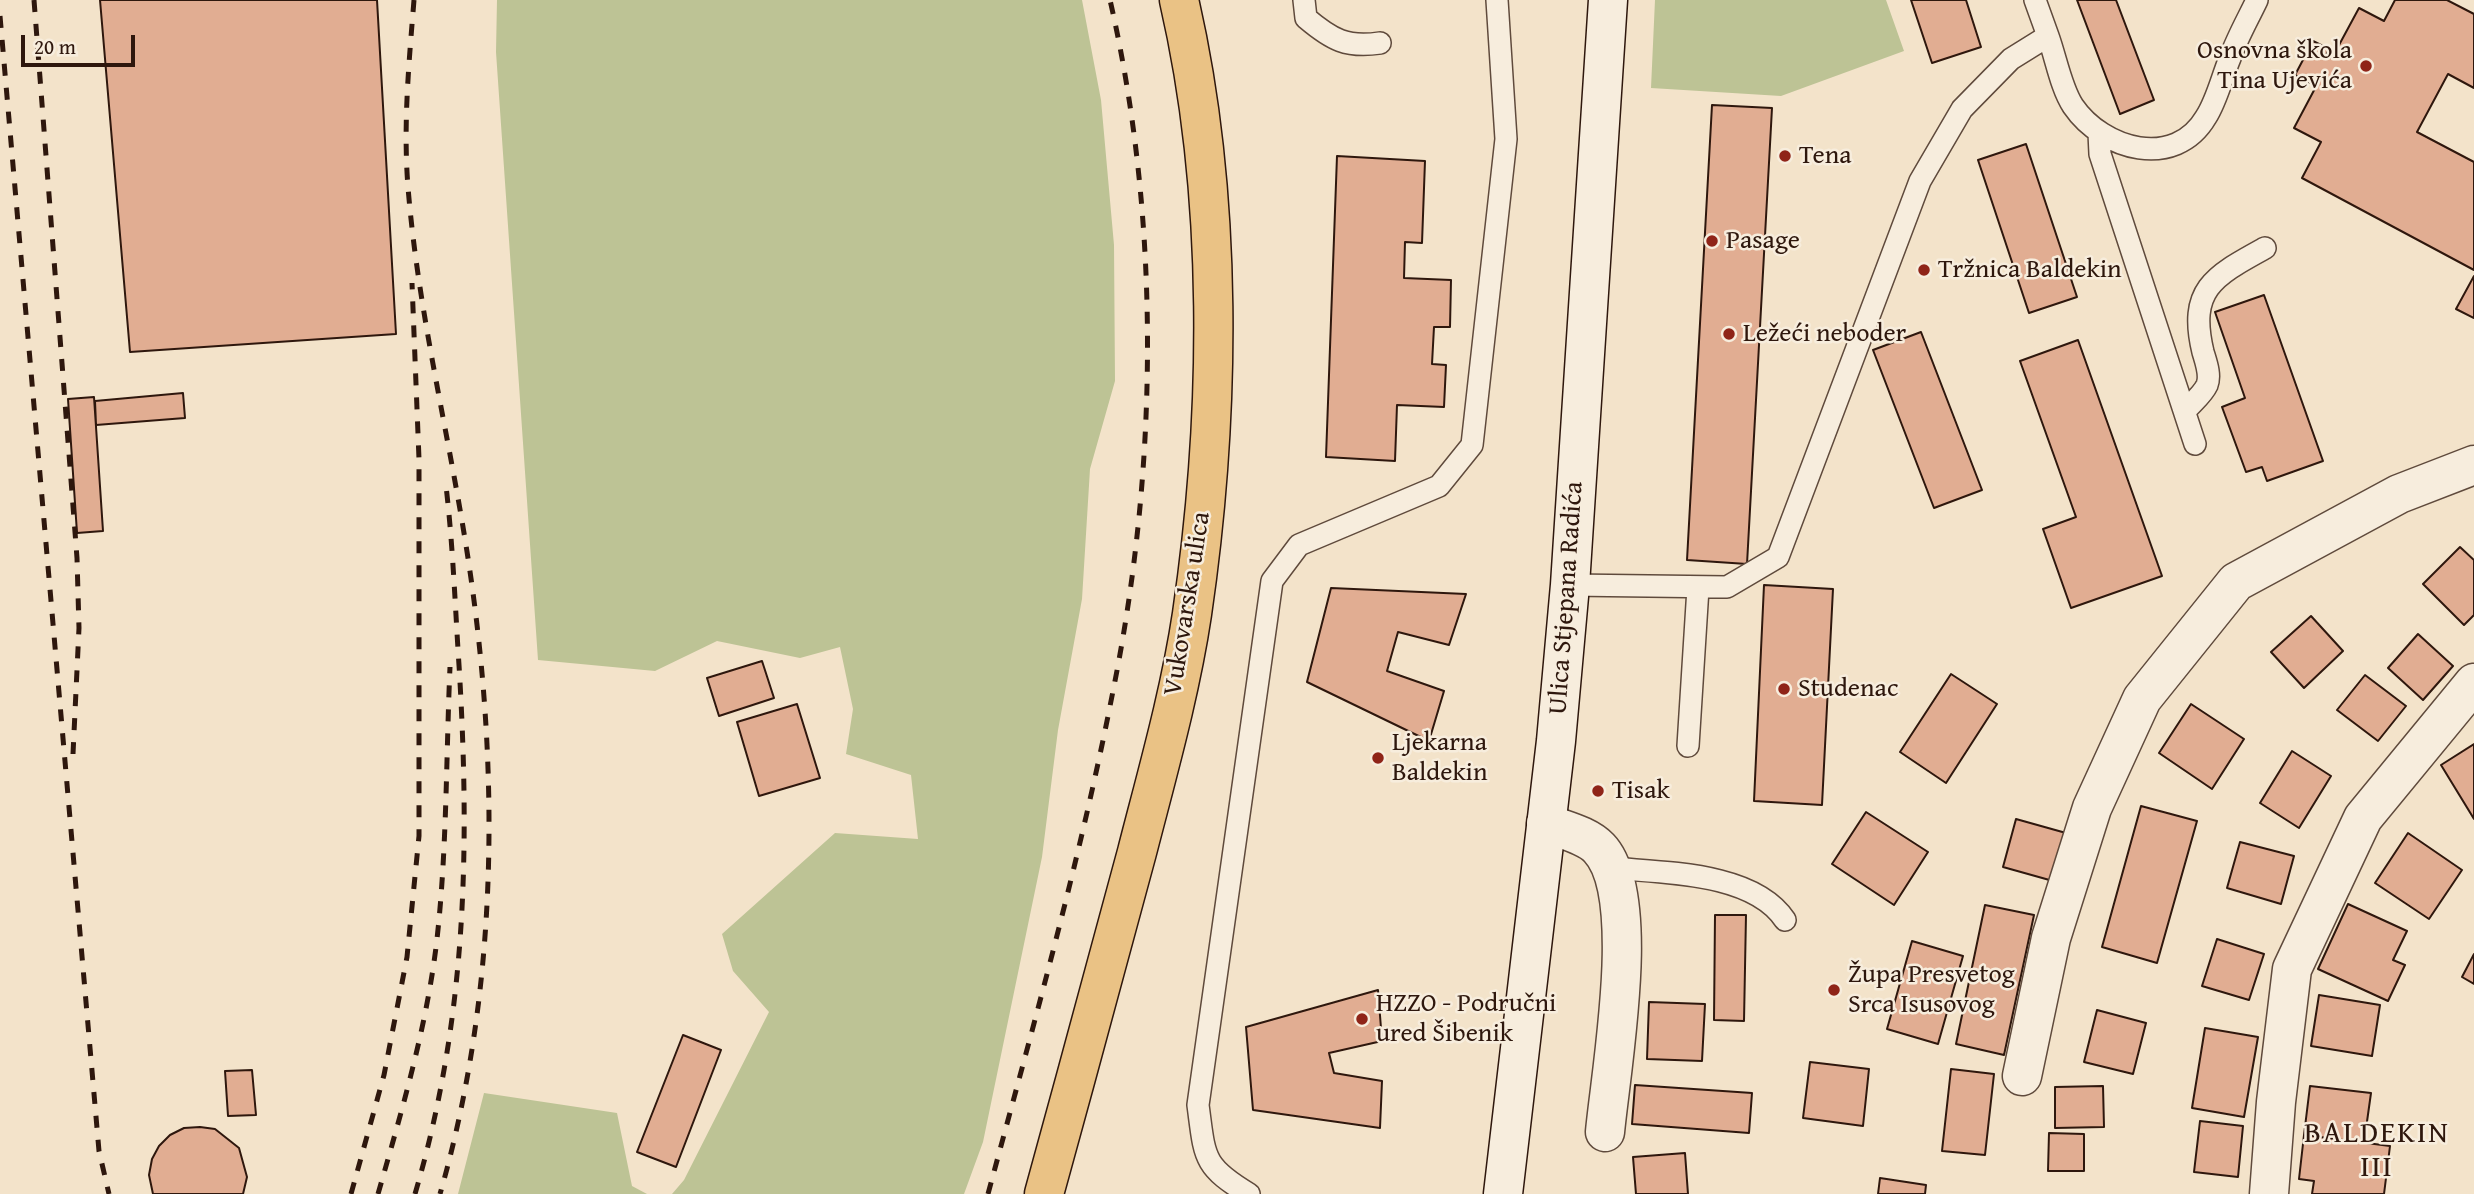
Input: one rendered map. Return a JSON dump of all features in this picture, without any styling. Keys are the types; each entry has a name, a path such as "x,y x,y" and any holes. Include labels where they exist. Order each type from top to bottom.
{"main road":[{"name":"Vukovarska ulica","path":"1044,1194 1164,748 1192,615 1206,478 1212,361 1210,213 1189,43 1179,0"}],"street":[{"name":"Ulica Stjepana Radića","path":"1503,1194 1546,823 1570,585 1608,0"},
{"path":"2022,1076 2051,938 2088,821 2142,699 2236,582 2399,494 2474,465"},
{"path":"2269,1194 2276,1102 2292,970 2363,818 2474,683"},
{"path":"1546,823 1597,846 1612,868 1620,897 1622,949 1605,1132"}],"lane":[{"path":"1304,0 1306,18 1325,34 1355,47 1380,43"},
{"path":"1249,1194 1225,1180 1205,1158 1198,1105 1272,581 1299,545 1439,486 1472,446 1506,139 1497,0"},
{"path":"2035,0 2073,106 2099,133 2124,147 2157,150 2184,142 2206,118 2232,52 2257,0"},
{"path":"1570,585 1727,587 1778,557 1920,181 1962,109 2011,59 2048,36"},
{"path":"2099,133 2100,154 2186,410 2194,444"},
{"path":"2186,410 2207,384 2208,372 2197,327 2197,310 2216,278 2265,248"},
{"path":"1688,746 1698,588"},
{"path":"1612,868 1707,878 1745,889 1776,905 1785,920"}],"green space":[{"path":"497,0 1082,0 1101,100 1114,245 1115,381 1090,469 1082,599 1058,730 1042,857 983,1142 964,1194 672,1194 684,1180 769,1012 733,971 722,934 835,833 918,839 911,775 846,754 853,709 840,647 800,658 717,641 655,671 538,660 496,52"},
{"path":"1655,0 1886,0 1904,51 1781,96 1651,88"},
{"path":"484,1093 617,1113 632,1186 647,1194 458,1194"}],"building":[{"path":"100,0 377,0 396,334 130,352"},
{"path":"1911,0 1966,0 1981,47 1932,63"},
{"path":"2077,0 2116,0 2154,100 2120,114"},
{"path":"2395,0 2447,0 2474,14 2474,88 2448,74 2417,132 2474,162 2474,270 2302,178 2321,142 2294,128 2320,79 2316,77 2312,84 2295,75 2313,41 2329,49 2326,55 2332,58 2359,8 2384,21"},
{"name":"Ležeći neboder","path":"1712,105 1772,108 1747,564 1687,560"},
{"path":"2026,144 2077,297 2029,313 1978,160"},
{"path":"1337,156 1425,161 1422,243 1405,242 1404,278 1451,280 1450,327 1434,327 1432,364 1446,365 1444,407 1397,405 1395,461 1326,457"},
{"path":"2474,276 2474,318 2456,309"},
{"path":"2264,295 2323,461 2267,481 2262,467 2246,472 2222,407 2245,398 2215,312"},
{"path":"1921,332 1982,490 1934,508 1873,350"},
{"path":"2078,340 2162,576 2071,608 2043,529 2076,517 2020,361"},
{"path":"183,393 185,418 96,425 95,401"},
{"path":"94,397 103,531 77,533 68,399"},
{"path":"2460,547 2474,560 2474,615 2464,625 2423,584"},
{"path":"1764,585 1833,589 1822,805 1754,801"},
{"path":"1331,588 1466,594 1449,645 1398,632 1387,671 1444,691 1429,741 1307,682"},
{"path":"2311,616 2343,651 2304,688 2271,652"},
{"path":"2418,634 2453,666 2423,700 2388,668"},
{"path":"762,661 774,698 719,716 707,678"},
{"path":"1951,674 1997,704 1946,783 1900,752"},
{"path":"2365,675 2406,706 2378,741 2337,710"},
{"path":"797,704 820,778 759,796 737,722"},
{"path":"2191,704 2244,739 2212,789 2159,753"},
{"path":"2474,744 2474,819 2441,765"},
{"path":"2292,751 2331,776 2299,828 2260,803"},
{"path":"2141,806 2197,821 2157,963 2102,947"},
{"path":"1866,812 1928,852 1894,905 1832,864"},
{"path":"2016,819 2066,833 2053,881 2003,867"},
{"path":"2408,833 2462,870 2429,919 2375,883"},
{"path":"2240,842 2294,856 2281,904 2227,888"},
{"path":"2348,904 2407,931 2393,960 2405,965 2388,1001 2318,969"},
{"path":"1985,905 2034,915 2004,1055 1956,1044"},
{"path":"1715,915 1746,915 1744,1021 1714,1020"},
{"path":"2217,939 2264,954 2249,1000 2202,986"},
{"path":"1912,941 1963,956 1938,1044 1887,1029"},
{"path":"2474,954 2474,984 2462,977"},
{"path":"1378,990 1382,1041 1329,1053 1334,1073 1382,1081 1380,1128 1253,1110 1246,1027"},
{"path":"2319,995 2380,1005 2372,1056 2311,1046"},
{"path":"1649,1002 1705,1004 1702,1061 1647,1059"},
{"path":"2097,1010 2146,1023 2133,1074 2084,1062"},
{"path":"2205,1028 2258,1037 2244,1117 2192,1108"},
{"path":"683,1035 721,1050 676,1167 637,1152"},
{"path":"1810,1062 1869,1069 1863,1126 1803,1118"},
{"path":"1951,1069 1994,1074 1985,1155 1942,1151"},
{"path":"252,1070 256,1115 228,1116 225,1071"},
{"path":"1635,1085 1752,1093 1749,1133 1632,1124"},
{"path":"2103,1086 2104,1127 2055,1128 2055,1087"},
{"path":"2310,1086 2371,1093 2364,1143 2304,1135"},
{"path":"2200,1121 2243,1126 2238,1177 2194,1172"},
{"path":"184,1128 215,1129 239,1148 247,1177 243,1194 153,1194 149,1175 152,1159 159,1146 170,1135"},
{"path":"2049,1133 2084,1134 2084,1171 2048,1171"},
{"path":"2304,1135 2390,1146 2384,1194 2312,1194 2314,1181 2299,1179"},
{"path":"1685,1153 1688,1194 1636,1194 1633,1157"},
{"path":"1880,1178 1926,1185 1925,1194 1878,1194"}],"railway":[{"path":"34,0 77,558 79,628 73,754"},
{"path":"414,0 406,117 408,187 426,327 468,558 478,637 489,797 488,878 474,1038 440,1194"},
{"path":"988,1194 1086,817 1113,691 1139,520 1148,345 1145,257 1127,84 1110,0"},
{"path":"0,16 99,1151 109,1194"},
{"path":"351,1194 384,1075 407,957 419,836 419,459 412,283"},
{"path":"415,1194 432,1128 455,997 464,866 462,733 454,575 446,486"},
{"path":"378,1194 413,1068 433,971 443,871 450,667"}],"place":[{"name":"Osnovna škola Tina Ujevića","path":"2366,66"},
{"name":"Tena","path":"1785,156"},
{"name":"Pasage","path":"1712,241"},
{"name":"Tržnica Baldekin","path":"1924,270"},
{"name":"Ležeći neboder","path":"1729,334"},
{"name":"Studenac","path":"1784,689"},
{"name":"Ljekarna Baldekin","path":"1378,758"},
{"name":"Tisak","path":"1598,791"},
{"name":"Župa Presvetog Srca Isusovog","path":"1834,990"},
{"name":"HZZO - Područni ured Šibenik","path":"1362,1019"}],"district":[{"name":"BALDEKIN III","path":"2377,1151"}]}
